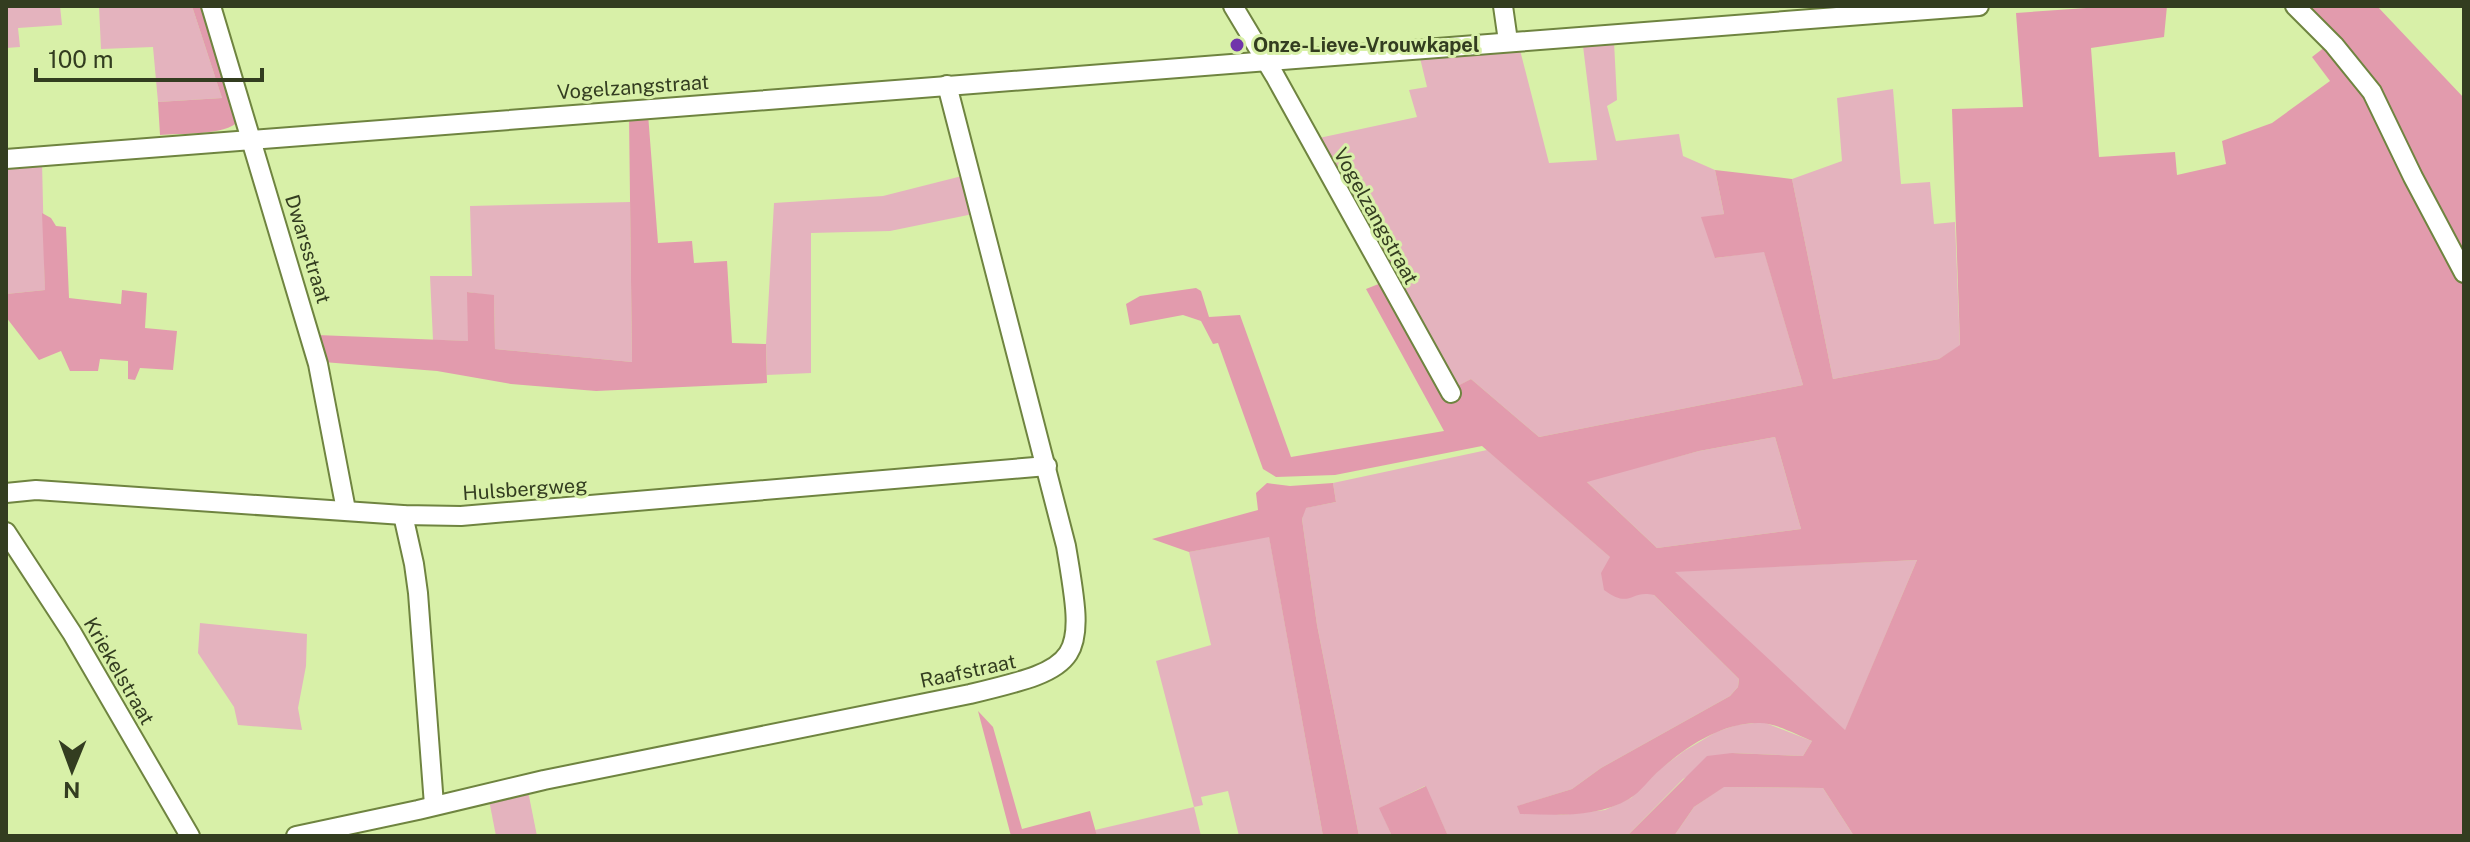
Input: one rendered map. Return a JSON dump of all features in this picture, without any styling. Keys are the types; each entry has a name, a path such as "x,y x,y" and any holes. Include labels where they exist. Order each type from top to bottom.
{"street":[{"name":"Dwarsstraat","path":"211,6 318,364 346,510"},
{"path":"1233,6 1264,60"},
{"path":"1503,6 1508,41"},
{"name":"Vogelzangstraat","path":"6,159 1979,6"},
{"path":"2295,6 2334,45 2372,92 2464,273"},
{"name":"Vogelzangstraat","path":"1264,60 1451,393"},
{"name":"Raafstraat","path":"296,836 558,776 970,694 1029,680 1065,661 1072,649 1077,621 1066,546 947,85"},
{"name":"Hulsbergweg","path":"6,493 36,490 403,515 461,516 1047,466"},
{"path":"403,515 418,593 434,805"},
{"name":"Kriekelstraat","path":"6,532 72,633 190,836"}],"shaded area":[{"path":"6,6 60,6 62,25 18,28 20,47 6,48"},
{"path":"99,6 192,6 222,98 158,102 153,47 101,49"},
{"path":"192,6 207,6 239,121 213,131 160,135 158,102 222,98"},
{"path":"2115,6 2167,6 2164,37 2091,48 2099,157 2175,152 2177,175 2226,164 2222,141 2272,123 2330,81 2312,57 2334,40 2304,6 2377,6 2464,98 2464,836 1854,836 1823,788 1724,787 1694,807 1674,836 1627,836 1707,756 1732,753 1803,756 1812,741 1779,727 1760,723 1733,727 1706,737 1682,752 1633,796 1604,810 1576,814 1520,814 1517,806 1572,789 1601,768 1730,696 1738,687 1739,679 1654,595 1640,594 1625,599 1604,590 1601,573 1610,557 1482,446 1335,475 1276,477 1263,469 1218,343 1213,344 1201,321 1183,315 1130,325 1126,304 1140,296 1196,288 1201,291 1209,317 1240,315 1291,457 1444,431 1366,289 1381,283 1444,393 1471,379 1539,437 1803,385 1764,252 1715,258 1701,217 1724,214 1715,170 1792,179 1833,379 1939,359 1960,345 1952,109 2023,107 2016,13","holes":["1775,437 1801,529 1657,548 1587,482 1699,451","1917,560 1845,730 1674,572"]},
{"path":"1614,42 1617,100 1607,106 1616,141 1679,134 1683,156 1715,170 1724,214 1702,218 1716,258 1764,251 1803,385 1539,437 1471,379 1456,387 1319,138 1417,117 1409,90 1427,87 1420,58 1520,50 1549,163 1597,160 1583,46"},
{"path":"1893,89 1901,184 1930,182 1934,224 1955,222 1960,346 1939,359 1833,379 1792,179 1842,161 1837,98"},
{"path":"648,114 658,243 692,241 694,263 727,261 732,343 766,344 767,383 596,391 511,384 437,371 323,362 317,335 468,341 467,292 494,295 495,349 632,362 629,116"},
{"path":"42,162 45,290 6,294 6,165"},
{"path":"966,175 973,214 890,231 811,233 811,373 767,375 774,203 883,196"},
{"path":"630,202 632,362 495,349 494,296 468,292 468,341 433,340 430,276 472,276 470,206"},
{"path":"42,213 51,218 56,226 66,227 69,298 121,304 122,290 147,293 145,328 177,331 173,370 140,368 135,380 128,379 128,361 100,359 98,371 70,371 61,351 39,360 6,317 6,294 45,290"},
{"path":"1775,437 1801,529 1657,548 1586,481 1699,451"},
{"path":"1487,450 1654,595 1739,679 1738,687 1730,696 1601,768 1572,789 1518,806 1561,815 1605,810 1631,798 1660,769 1684,751 1716,732 1737,725 1763,722 1812,741 1803,756 1732,753 1683,779 1627,836 1448,836 1425,786 1380,808 1392,836 1359,836 1317,625 1302,519 1305,508 1336,502 1333,483"},
{"path":"1267,483 1290,486 1333,483 1336,502 1306,508 1302,519 1317,625 1359,836 1323,836 1269,537 1189,552 1152,539 1258,510 1256,493"},
{"path":"1269,536 1323,836 1239,836 1228,791 1201,797 1203,805 1194,807 1156,661 1211,645 1189,552"},
{"path":"1917,560 1845,731 1673,571"},
{"path":"200,623 307,634 306,666 298,708 302,730 238,725 234,707 198,653"},
{"path":"978,711 993,727 1022,829 1090,811 1097,836 1011,836"},
{"path":"1426,786 1448,836 1392,836 1379,808"},
{"path":"1723,787 1823,788 1854,836 1674,836 1694,807"},
{"path":"528,791 537,836 496,836 489,800"},
{"path":"1194,807 1201,836 1097,836 1095,830"}],"place":[{"name":"Onze-Lieve-Vrouwkapel","path":"1237,45"}]}
